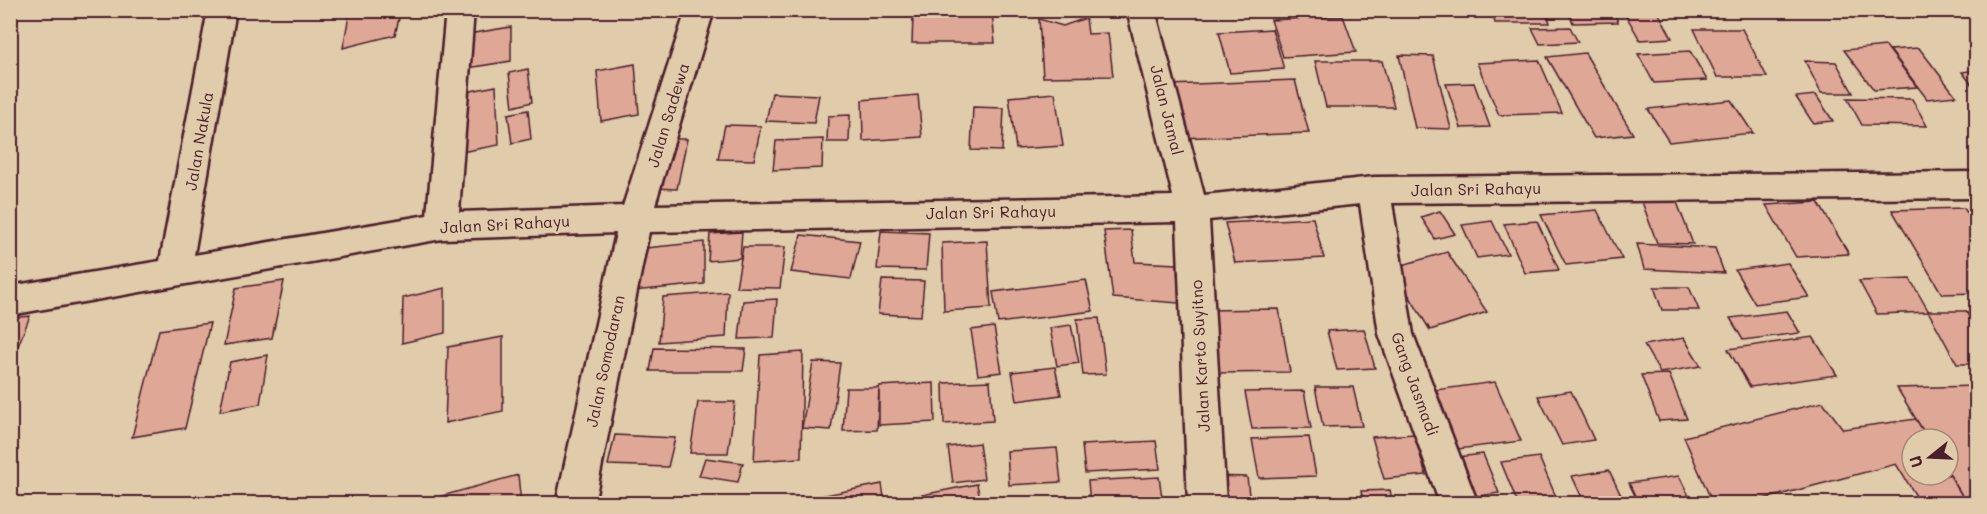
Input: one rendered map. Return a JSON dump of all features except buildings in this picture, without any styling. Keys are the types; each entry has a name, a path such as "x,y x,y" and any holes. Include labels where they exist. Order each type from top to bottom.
{"street":[{"name":"Jalan Nakula","path":"175,271 222,10"},
{"path":"442,226 460,10"},
{"name":"Jalan Sadewa","path":"635,219 700,10"},
{"name":"Jalan Jamal","path":"1141,10 1192,209"},
{"name":"Jalan Sri Rahayu","path":"10,301 442,226 635,219 1192,209 1374,190 1977,185"},
{"name":"Gang Jasmadi","path":"1374,190 1396,334 1459,504"},
{"name":"Jalan Karto Suyitno","path":"1192,209 1208,504"},
{"name":"Jalan Somodaran","path":"575,504 635,219"}]}
